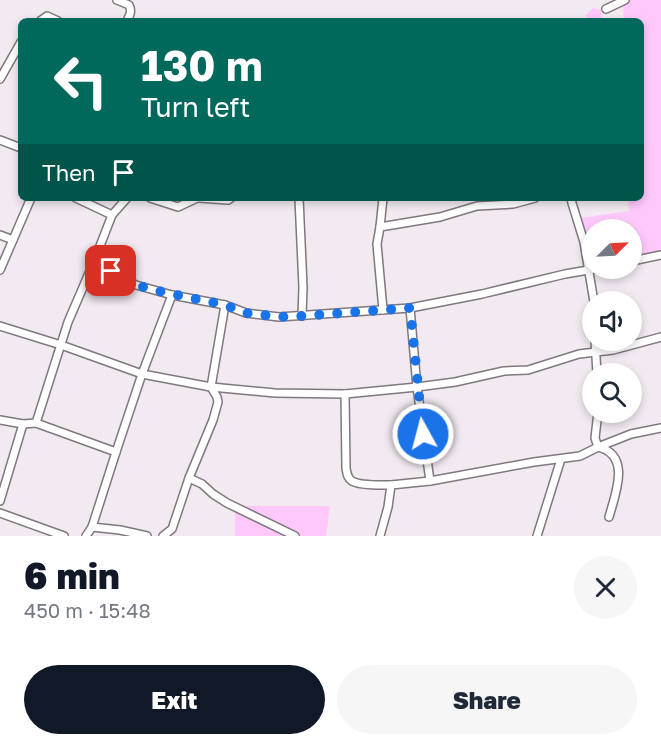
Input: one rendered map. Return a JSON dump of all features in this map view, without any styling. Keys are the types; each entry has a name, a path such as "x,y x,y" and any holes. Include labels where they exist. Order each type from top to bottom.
{"street":[{"path":"117,0 129,5 131,9 128,18"},
{"path":"606,9 625,0"},
{"path":"0,79 18,47"},
{"path":"0,140 18,147"},
{"path":"0,270 30,201"},
{"path":"82,201 112,215"},
{"path":"36,423 68,322 112,215 124,201"},
{"path":"159,201 178,207 191,201"},
{"path":"299,201 302,316"},
{"path":"382,201 377,244 383,310"},
{"path":"380,226 440,217 477,206 513,204 524,201"},
{"path":"572,201 582,236"},
{"path":"0,235 13,240"},
{"path":"642,259 661,255"},
{"path":"93,264 136,285 172,295 225,305 246,313 279,317 410,308 582,272"},
{"path":"86,536 92,527 142,374 172,295"},
{"path":"163,536 173,532 189,478 218,402 211,387 225,305"},
{"path":"410,308 429,481"},
{"path":"0,326 142,374 211,387 275,393 345,394 455,382 504,371 528,369 579,354 595,354 661,337"},
{"path":"595,354 596,363"},
{"path":"345,394 347,476 352,482 363,484 391,485 429,481 580,456 631,434 661,428"},
{"path":"0,420 23,424 36,423 117,452"},
{"path":"597,423 595,438 598,447"},
{"path":"0,501 23,424"},
{"path":"598,447 611,452 620,473 609,517"},
{"path":"537,536 561,459"},
{"path":"189,478 202,484 227,502 295,536"},
{"path":"380,536 391,485"},
{"path":"0,513 64,536"},
{"path":"92,527 147,536"}],"shaded area":[{"path":"631,0 661,0 661,250 642,255 642,219 582,219 582,224 580,218 629,211 628,201 644,201 644,18 624,18 623,4"},
{"path":"593,8 601,10 602,18 586,18"},
{"path":"235,506 330,506 326,536 235,536"}],"route":[{"path":"111,271 136,285 172,295 225,305 246,313 279,317 410,308 423,434"}]}
